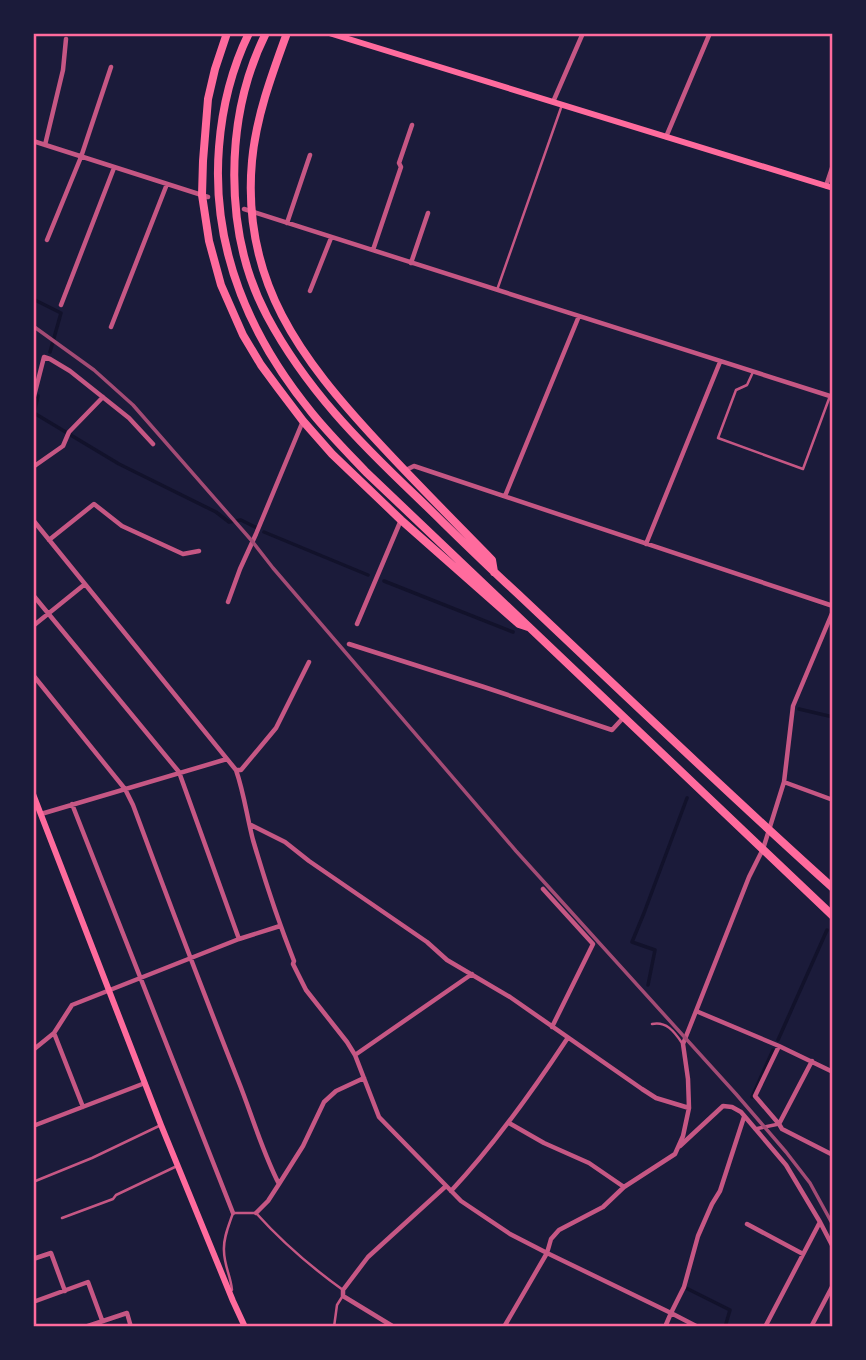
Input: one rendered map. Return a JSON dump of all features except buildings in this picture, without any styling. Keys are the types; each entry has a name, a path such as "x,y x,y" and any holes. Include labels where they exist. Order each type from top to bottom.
{"highway":[{"path":"227,33 208,99 203,161 209,241 221,285 243,335 261,365 332,454 401,520 519,624 531,627"},
{"path":"266,33 245,92 239,118 236,217 243,255 266,315 297,365 356,439 494,572 833,888"},
{"path":"287,33 266,93 251,161 248,210 268,288 286,326 328,387 404,471 492,560 494,572"},
{"path":"248,36 223,113 218,197 224,240 236,280 264,342 285,377 312,413 366,472 833,916"}],"main road":[{"path":"328,33 829,187"},
{"path":"33,794 177,1166 245,1327"}],"street":[{"path":"553,102 583,33"},
{"path":"666,137 710,33"},
{"path":"45,145 63,69 66,39"},
{"path":"47,240 81,156 111,67"},
{"path":"373,250 412,125"},
{"path":"33,141 205,196"},
{"path":"287,223 310,155"},
{"path":"829,187 833,165"},
{"path":"61,305 114,168"},
{"path":"111,327 167,184"},
{"path":"248,210 831,397"},
{"path":"411,263 428,212"},
{"path":"310,291 331,237"},
{"path":"505,496 579,316"},
{"path":"33,400 44,357 70,371 103,397 129,418 153,444"},
{"path":"646,544 720,362"},
{"path":"33,467 63,446 67,435 103,397"},
{"path":"228,602 303,421"},
{"path":"404,471 414,466 833,608 793,706 783,782 763,849 749,877 683,1044 690,1108 679,1147 675,1154 624,1187 603,1207 559,1230 551,1239 547,1253 503,1327"},
{"path":"49,540 94,504 122,526 183,554 199,551"},
{"path":"33,520 236,771 252,837 293,964 306,990 355,1055 379,1117 461,1200 510,1234 698,1327"},
{"path":"357,624 401,520"},
{"path":"33,626 85,584"},
{"path":"33,595 178,772 239,939"},
{"path":"349,644 612,730 623,718"},
{"path":"236,771 242,770 276,728 309,662"},
{"path":"33,676 125,789 134,805 190,959 269,1165 279,1184"},
{"path":"41,814 227,759"},
{"path":"783,782 833,800"},
{"path":"72,804 233,1213"},
{"path":"250,825 285,842 309,862 427,942 447,960 473,974 649,1094 690,1108"},
{"path":"543,889 593,944 552,1027"},
{"path":"33,1050 54,1032 72,1005 239,939 280,926"},
{"path":"355,1055 473,974"},
{"path":"696,1011 833,1072"},
{"path":"54,1032 83,1107"},
{"path":"394,1327 343,1296 343,1290 368,1257 479,1161 509,1123 567,1039"},
{"path":"779,1046 755,1096 782,1129 832,1153"},
{"path":"779,1124 812,1061"},
{"path":"256,1213 268,1201 303,1146 324,1102 336,1091 364,1078"},
{"path":"33,1126 145,1083"},
{"path":"679,1147 723,1106 732,1107 744,1116 786,1165 833,1247"},
{"path":"665,1327 684,1287 698,1236 720,1191 744,1116"},
{"path":"509,1123 544,1143 589,1163 624,1187"},
{"path":"755,1129 779,1124"},
{"path":"765,1327 820,1222"},
{"path":"747,1224 803,1254"},
{"path":"33,1259 51,1252 65,1291"},
{"path":"33,1302 88,1282 102,1321"},
{"path":"811,1327 833,1285"},
{"path":"85,1327 127,1313 131,1327"}],"lane":[{"path":"497,290 562,105"},
{"path":"753,372 747,385 736,390 718,438 803,469 831,397"},
{"path":"652,1024 667,1026 683,1044"},
{"path":"33,1181 92,1158 161,1125"},
{"path":"62,1218 113,1199 116,1195 177,1166"},
{"path":"233,1301 224,1252 225,1238 233,1213 256,1213 311,1266 343,1290"},
{"path":"334,1327 337,1305 343,1296"}],"waterway":[{"path":"33,299 61,313 50,352"},
{"path":"38,396 34,413 119,464 216,512 229,522 241,520 255,527"},
{"path":"264,532 368,575"},
{"path":"384,581 513,632"},
{"path":"799,709 833,717"},
{"path":"648,985 655,950 632,942 687,798"},
{"path":"778,1040 827,930"},
{"path":"752,1097 773,1050"},
{"path":"684,1287 730,1310 725,1327"}],"railway":[{"path":"33,326 94,370 133,405 516,851 786,1152 810,1183 833,1225"}]}
